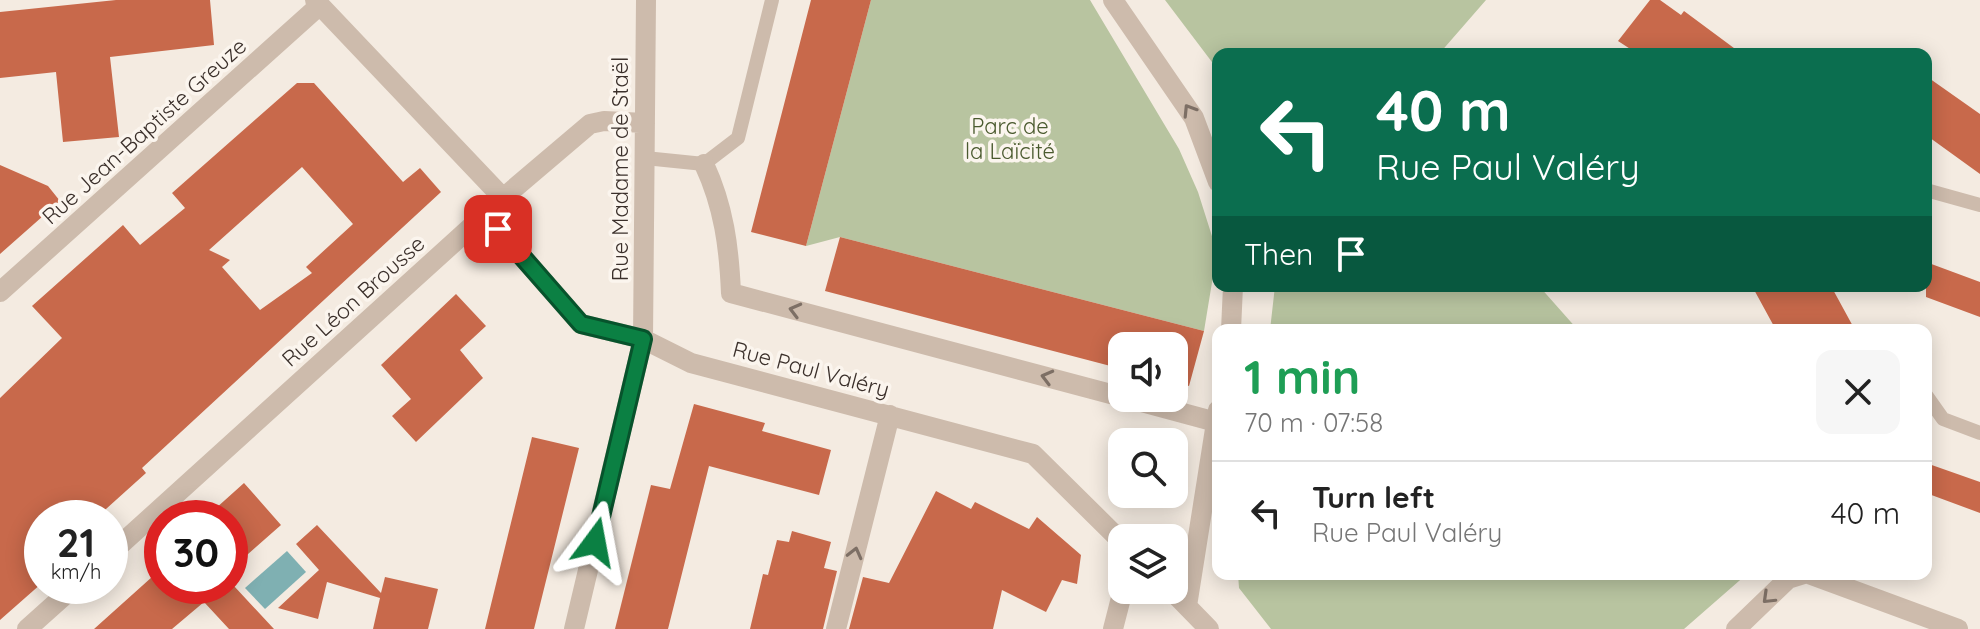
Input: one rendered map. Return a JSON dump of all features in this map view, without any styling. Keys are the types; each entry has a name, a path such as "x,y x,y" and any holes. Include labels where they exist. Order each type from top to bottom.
{"street":[{"name":"Rue Madame de Staël","path":"574,629 643,339 646,0"},
{"path":"1113,0 1194,118 1212,166"},
{"path":"318,3 503,198"},
{"name":"Rue Jean-Baptiste Greuze","path":"0,292 318,3"},
{"name":"Rue Léon Brousse","path":"128,538 503,198 590,124 604,121 645,123"},
{"path":"704,164 720,199 729,249 731,293 1108,393"},
{"name":"Rue Paul Valéry","path":"498,229 581,324 643,339 691,363 1033,454 1108,528"},
{"path":"1231,324 1233,292"},
{"path":"1188,410 1212,415"},
{"path":"836,629 890,415"},
{"path":"1209,629 1187,606 1212,448"},
{"path":"1736,629 1787,580"},
{"path":"1824,580 1958,629"},
{"path":"27,629 55,604"},
{"path":"1113,629 1119,604"}],"lane":[{"path":"645,158 704,164 738,138 772,0"},
{"path":"1932,192 1980,205"},
{"path":"1932,403 1943,419 1980,433"}],"green space":[{"name":"Parc de la Laïcité","path":"871,0 1090,0 1179,149 1198,192 1212,236 1212,282 1204,331 840,237 806,246"},
{"path":"1165,0 1486,0 1444,48 1212,48 1212,62"},
{"path":"1274,292 1544,292 1573,324 1271,324"},
{"path":"1238,580 1740,580 1684,629 1271,629 1239,588"}],"water":[{"path":"287,551 306,572 265,609 248,591 248,585"}],"building":[{"path":"116,0 210,0 214,45 110,57 119,137 63,142 56,72 0,78 0,12"},
{"path":"811,0 871,0 806,246 751,232"},
{"path":"1650,0 1660,0 1681,15 1684,11 1734,48 1629,48 1618,41"},
{"path":"1932,80 1980,114 1980,174 1932,139"},
{"path":"297,83 314,83 403,182 420,168 441,192 142,468 146,473 116,500 24,500 24,599 0,620 0,398 62,338 32,306 123,225 140,245 185,208 172,193","holes":["302,167 353,224 306,267 312,273 260,310 222,267 230,260 209,250"]},
{"path":"0,165 48,186 60,201 0,254"},
{"path":"840,237 1204,331 1189,386 1188,332 1108,332 1108,365 825,291"},
{"path":"1932,264 1980,282 1980,317 1926,297 1926,292 1932,292"},
{"path":"1755,292 1834,292 1852,324 1773,324"},
{"path":"456,294 486,326 460,350 483,378 416,442 392,416 411,399 381,365"},
{"path":"694,404 765,423 762,431 831,450 819,495 709,466 668,629 615,629 651,485 670,489"},
{"path":"532,437 579,448 534,629 485,629"},
{"path":"1932,465 1980,482 1980,513 1932,495"},
{"path":"244,483 281,525 248,554 248,500 225,500"},
{"path":"936,491 971,509 975,502 1029,529 1037,517 1081,555 1077,584 1062,580 1046,612 1002,590 993,629 849,629 863,577 889,583"},
{"path":"317,525 381,593 385,577 438,589 428,629 373,629 380,598 327,582 318,619 278,608 319,570 296,544"},
{"path":"792,531 831,542 824,568 837,571 823,629 750,629 763,574 768,575 777,540 789,542"},
{"path":"144,584 144,604 202,604 172,629 94,629 122,604 128,604 128,598"},
{"path":"248,601 274,629 229,629 206,604 248,604"}],"route":[{"path":"498,229 581,324 643,339 595,542"}]}
